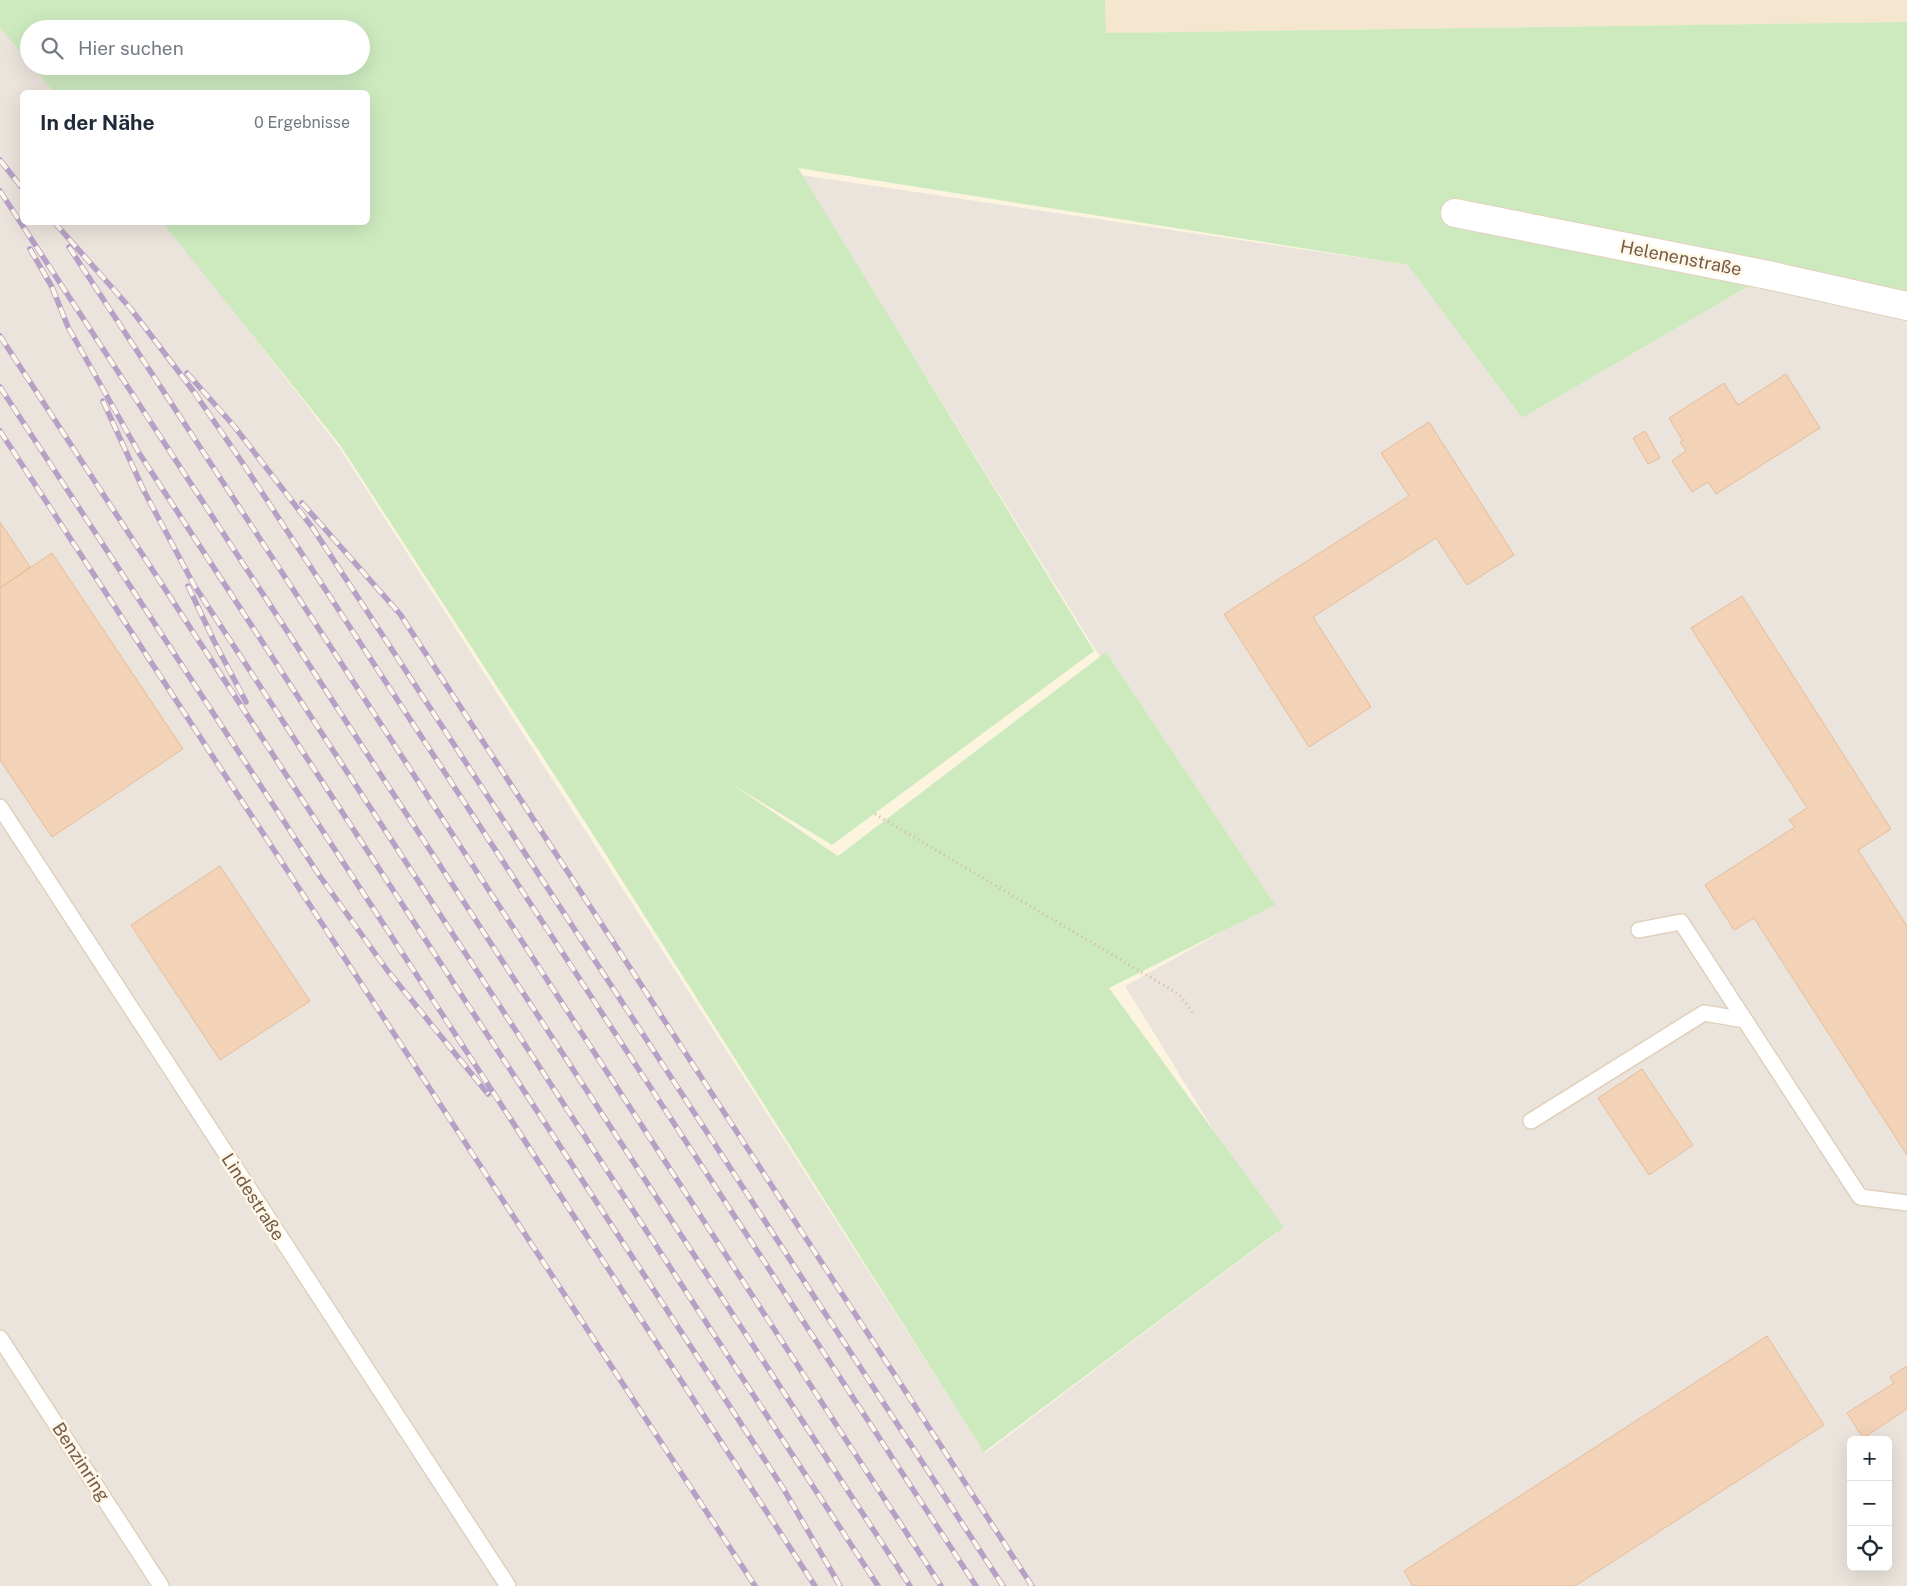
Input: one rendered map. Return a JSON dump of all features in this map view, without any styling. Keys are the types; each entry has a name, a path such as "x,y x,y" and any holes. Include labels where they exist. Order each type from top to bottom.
{"street":[{"name":"Helenenstraße","path":"1455,213 1768,275 1907,306"}],"lane":[{"name":"Lindestraße","path":"0,806 508,1586"},
{"path":"1639,930 1680,922 1860,1197 1907,1202"},
{"path":"1531,1121 1704,1013 1745,1020"},
{"name":"Benzinring","path":"0,1338 162,1586"}],"path":[{"path":"875,814 1180,995 1194,1015"}],"shaded area":[{"path":"1105,0 1907,0 1907,22 1106,33"},
{"path":"0,11 20,36 20,75 51,75 62,90 20,90 20,225 167,225 339,447 985,1453 1277,1233 1125,986 1272,904 1093,646 801,175 1408,265 1522,418 1768,275 1907,306 1907,1586 0,1586"}],"green space":[{"path":"0,0 1105,0 1106,33 1907,22 1907,306 1768,275 1522,418 1408,265 798,168 1094,651 832,845 733,785 838,856 1106,652 1275,905 1109,988 1284,1227 984,1452 589,828 340,445 165,225 370,225 370,90 52,90 40,75 370,75 370,20 20,20 20,51 0,28"}],"building":[{"path":"1786,374 1820,428 1716,494 1708,482 1692,492 1672,461 1686,451 1680,442 1683,441 1669,418 1724,383 1738,405"},
{"path":"1429,422 1514,555 1467,585 1436,538 1313,617 1371,707 1309,747 1224,614 1409,496 1381,453"},
{"path":"1645,431 1660,458 1648,464 1633,438"},
{"path":"0,522 30,567 0,588"},
{"path":"52,553 183,749 52,837 0,760 0,588"},
{"path":"1742,596 1891,829 1858,850 1907,926 1907,1155 1754,918 1734,930 1705,885 1795,827 1789,820 1807,808 1691,628"},
{"path":"220,866 310,1001 220,1060 131,925"},
{"path":"1642,1069 1693,1145 1649,1175 1598,1098"},
{"path":"1767,1336 1824,1425 1575,1586 1413,1586 1404,1571"},
{"path":"1907,1366 1907,1409 1866,1436 1862,1436 1847,1413 1894,1383 1890,1377"}],"railway":[{"path":"0,160 20,185"},
{"path":"0,191 20,222"},
{"path":"22,225 910,1586"},
{"path":"57,225 131,309 194,392 244,465 976,1586"},
{"path":"69,247 941,1586"},
{"path":"30,249 52,287 68,327 139,453 878,1586"},
{"path":"0,336 815,1586"},
{"path":"187,373 234,426 312,527 1003,1586"},
{"path":"0,387 319,875 387,970 488,1094"},
{"path":"103,401 144,491 194,585 783,1488 840,1586"},
{"path":"0,431 755,1586"},
{"path":"302,503 400,614 1032,1586"},
{"path":"188,586 246,702"}]}
